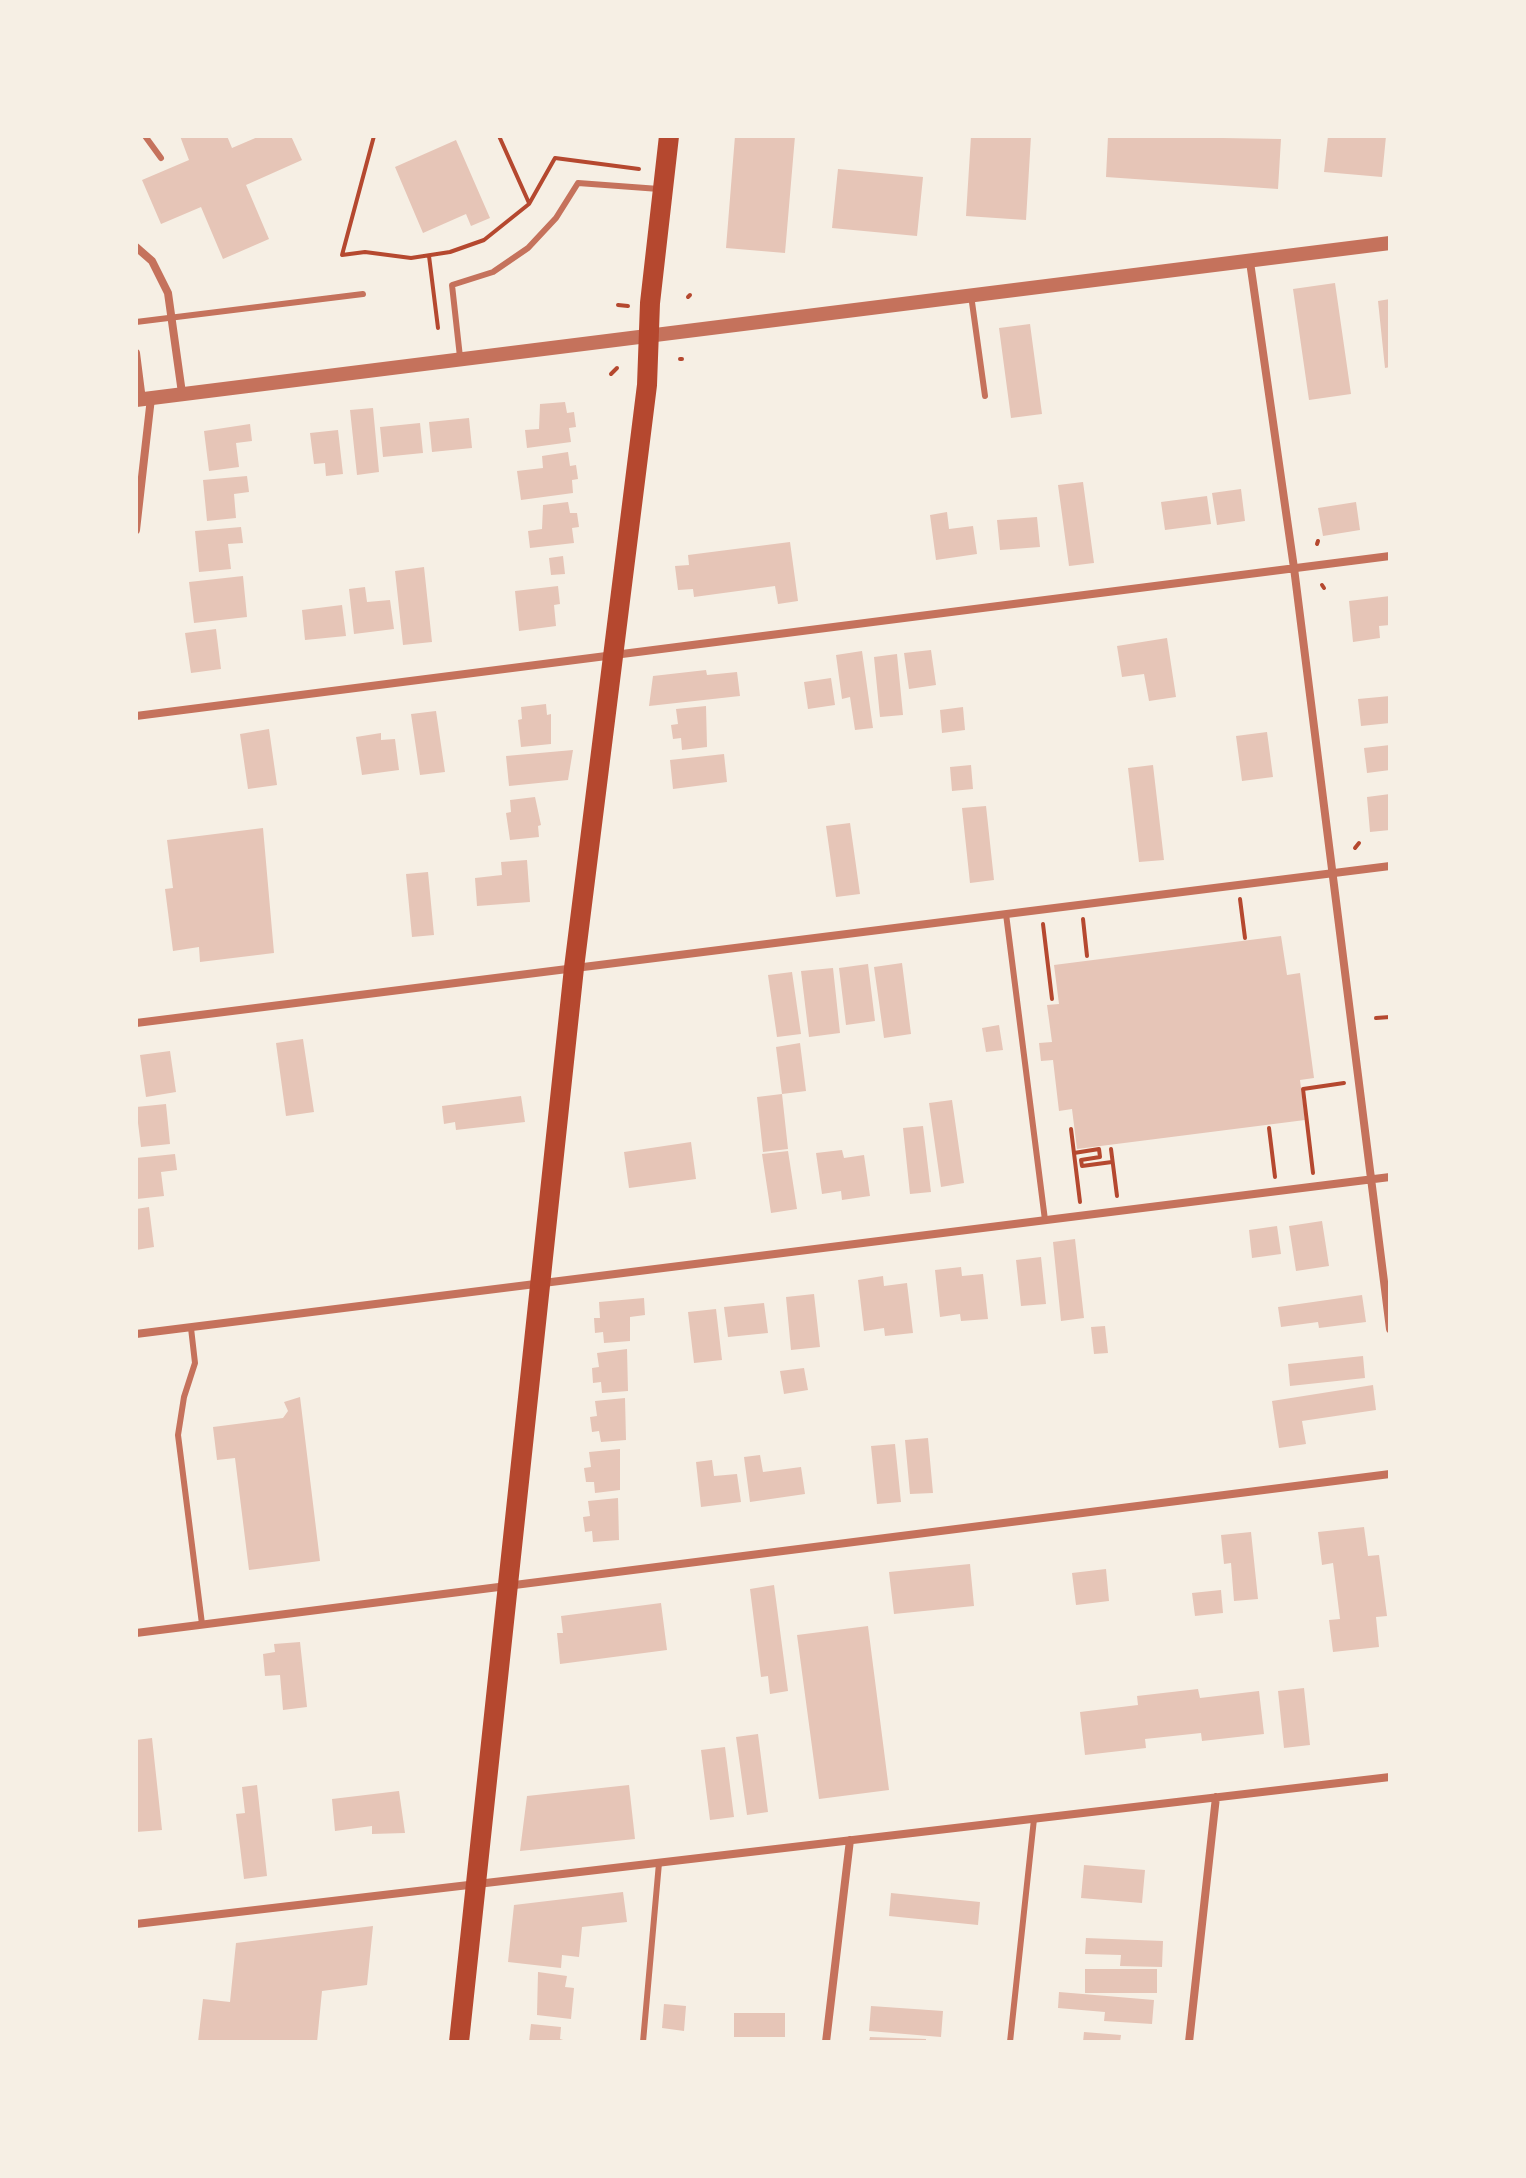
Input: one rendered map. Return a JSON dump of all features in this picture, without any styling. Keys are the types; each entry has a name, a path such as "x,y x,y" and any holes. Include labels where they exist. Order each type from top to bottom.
{"main road":[{"path":"459,2042 574,968 647,385 648,335 669,136"}],"street":[{"path":"143,399 1390,243"},
{"path":"136,247 152,261 164,280 182,393"},
{"path":"1250,262 1294,568 1390,1329"},
{"path":"136,353 143,399 136,530"},
{"path":"136,716 1390,556"},
{"path":"136,1023 1390,866"},
{"path":"136,1334 1390,1177"},
{"path":"136,1633 1390,1474"},
{"path":"136,1924 1390,1777"},
{"path":"1189,2042 1216,1797"},
{"path":"826,2042 850,1840"}],"lane":[{"path":"145,136 161,158"},
{"path":"460,359 452,285 493,272 528,248 556,218 578,183 663,189"},
{"path":"136,322 363,294"},
{"path":"971,295 985,396"},
{"path":"1006,914 1045,1220"},
{"path":"191,1328 195,1363 184,1397 178,1435 202,1624"},
{"path":"1010,2042 1034,1819"},
{"path":"643,2042 659,1863"}],"path":[{"path":"374,136 342,255 365,252 399,258 429,256 484,240 529,204 499,136"},
{"path":"429,256 438,328"},
{"path":"618,305 630,306"},
{"path":"611,374 617,368"},
{"path":"1355,848 1359,843"},
{"path":"1239,885 1245,938"},
{"path":"1081,905 1087,956"},
{"path":"1041,910 1052,999"},
{"path":"1376,1018 1390,1017"},
{"path":"1315,1186 1303,1089 1359,1082"},
{"path":"1269,1128 1277,1191"},
{"path":"1071,1129 1082,1215"},
{"path":"1074,1153 1099,1149 1100,1157 1081,1160 1082,1166 1112,1162"},
{"path":"1111,1149 1118,1211"}],"building":[{"path":"180,136 227,136 232,148 260,136 291,136 302,160 246,185 269,239 223,259 201,207 161,224 142,180 189,160"},
{"path":"735,136 795,136 785,253 726,248"},
{"path":"971,136 1031,136 1026,220 966,216"},
{"path":"1108,136 1281,139 1278,189 1106,177"},
{"path":"1328,136 1386,136 1382,177 1324,172"},
{"path":"456,140 490,218 471,226 466,214 423,233 395,167"},
{"path":"838,169 923,177 917,236 832,228"},
{"path":"1335,283 1351,394 1309,400 1293,289"},
{"path":"1390,299 1390,367 1385,368 1378,301"},
{"path":"1030,324 1042,414 1011,418 999,328"},
{"path":"565,402 567,413 574,412 576,427 569,428 571,442 527,448 525,430 539,429 540,404"},
{"path":"373,408 379,472 357,475 350,410"},
{"path":"469,418 472,448 432,452 429,422"},
{"path":"420,423 423,453 383,457 380,427"},
{"path":"250,424 252,441 236,443 239,467 209,471 204,431"},
{"path":"338,430 343,474 326,476 325,463 314,464 310,433"},
{"path":"568,452 570,466 576,465 578,479 572,480 573,493 521,500 517,471 543,468 542,456"},
{"path":"247,476 249,492 234,494 236,518 207,521 203,480"},
{"path":"1083,482 1094,563 1069,566 1058,485"},
{"path":"1241,489 1245,521 1217,525 1212,493"},
{"path":"1207,496 1211,524 1165,530 1161,502"},
{"path":"568,502 570,513 577,513 579,527 572,528 574,543 530,548 528,531 542,529 543,505"},
{"path":"1356,502 1360,530 1323,536 1318,508"},
{"path":"947,512 949,529 973,526 977,554 936,560 930,515"},
{"path":"1037,517 1040,547 1000,550 997,520"},
{"path":"241,527 243,543 228,544 231,569 199,572 195,531"},
{"path":"790,542 798,601 778,604 775,586 694,597 693,589 678,590 675,566 689,565 688,555"},
{"path":"563,556 565,574 551,575 549,558"},
{"path":"424,567 432,642 403,645 395,571"},
{"path":"243,576 247,617 194,623 189,582"},
{"path":"558,586 560,604 554,605 556,626 519,631 515,591"},
{"path":"365,587 367,602 390,600 394,629 354,634 349,589"},
{"path":"1390,596 1390,625 1379,626 1380,638 1353,642 1349,601"},
{"path":"342,605 346,636 305,640 302,610"},
{"path":"216,629 221,669 191,673 185,633"},
{"path":"1167,638 1176,697 1149,701 1144,674 1122,677 1117,646"},
{"path":"931,650 936,685 909,689 904,653"},
{"path":"862,651 873,728 855,730 850,697 842,699 836,655"},
{"path":"897,654 903,715 880,717 874,657"},
{"path":"706,670 707,675 737,672 740,696 649,706 653,676"},
{"path":"831,678 835,705 808,709 804,682"},
{"path":"1390,696 1390,723 1361,726 1358,699"},
{"path":"546,704 547,715 551,714 551,744 521,747 518,720 522,719 521,707"},
{"path":"706,706 707,747 682,750 681,738 673,739 671,725 678,724 676,709"},
{"path":"963,707 965,730 942,733 940,710"},
{"path":"436,711 445,772 420,775 411,714"},
{"path":"269,729 277,785 248,789 240,734"},
{"path":"1267,732 1273,777 1242,781 1236,736"},
{"path":"381,733 381,740 395,739 399,770 362,775 356,737"},
{"path":"1390,745 1390,770 1367,773 1364,748"},
{"path":"573,750 568,780 509,786 506,756"},
{"path":"724,754 727,782 673,789 670,760"},
{"path":"971,765 973,789 952,791 950,767"},
{"path":"1153,765 1164,860 1139,862 1128,768"},
{"path":"1390,794 1390,830 1370,832 1367,797"},
{"path":"535,797 541,825 538,826 539,837 510,840 506,813 511,812 510,800"},
{"path":"986,806 994,880 970,883 962,808"},
{"path":"850,823 860,894 836,897 826,826"},
{"path":"263,828 274,953 200,962 199,947 173,951 165,889 173,888 167,840"},
{"path":"527,860 530,902 477,906 475,878 502,875 501,862"},
{"path":"428,872 434,935 412,937 406,874"},
{"path":"1281,936 1287,975 1300,973 1314,1078 1300,1080 1305,1120 1077,1149 1072,1109 1059,1111 1053,1060 1041,1061 1039,1043 1052,1042 1047,1005 1059,1004 1054,965"},
{"path":"902,963 911,1034 884,1038 874,967"},
{"path":"868,964 875,1021 846,1025 839,968"},
{"path":"833,968 840,1033 809,1037 801,971"},
{"path":"792,972 801,1034 777,1037 768,975"},
{"path":"999,1025 1003,1050 986,1052 982,1028"},
{"path":"303,1039 314,1112 286,1116 276,1043"},
{"path":"800,1043 806,1091 782,1094 776,1047"},
{"path":"170,1051 176,1092 146,1097 140,1055"},
{"path":"782,1094 788,1149 763,1152 757,1097"},
{"path":"521,1096 525,1122 456,1130 455,1122 444,1124 442,1106"},
{"path":"952,1100 964,1183 941,1187 929,1103"},
{"path":"166,1104 170,1144 141,1147 136,1107"},
{"path":"923,1126 931,1192 910,1194 903,1128"},
{"path":"691,1142 696,1179 629,1188 624,1152"},
{"path":"842,1150 844,1158 864,1155 870,1196 842,1200 841,1191 822,1194 816,1153"},
{"path":"788,1151 797,1209 771,1213 762,1154"},
{"path":"175,1154 177,1170 161,1172 164,1196 137,1199 136,1158"},
{"path":"149,1207 154,1247 136,1250 136,1209"},
{"path":"1322,1221 1329,1266 1296,1271 1289,1226"},
{"path":"1277,1226 1281,1254 1252,1258 1249,1230"},
{"path":"1075,1239 1084,1318 1061,1321 1053,1242"},
{"path":"1041,1257 1046,1304 1021,1306 1016,1260"},
{"path":"961,1267 962,1276 983,1274 988,1319 961,1321 960,1314 940,1317 935,1270"},
{"path":"883,1276 884,1286 907,1283 913,1333 885,1336 884,1328 864,1331 858,1280"},
{"path":"814,1294 820,1347 791,1350 786,1297"},
{"path":"1362,1295 1366,1322 1319,1328 1318,1322 1281,1327 1278,1307"},
{"path":"644,1298 645,1315 630,1317 630,1341 604,1343 603,1332 595,1333 594,1318 600,1318 599,1302"},
{"path":"764,1303 768,1333 728,1337 724,1307"},
{"path":"716,1309 722,1360 694,1363 688,1312"},
{"path":"1105,1326 1108,1353 1094,1354 1091,1327"},
{"path":"627,1349 628,1391 602,1393 601,1382 593,1383 592,1368 599,1367 597,1353"},
{"path":"1363,1356 1365,1378 1290,1386 1288,1364"},
{"path":"804,1368 808,1390 784,1394 780,1371"},
{"path":"1373,1385 1376,1410 1302,1421 1306,1444 1279,1448 1272,1401"},
{"path":"300,1397 320,1561 249,1570 235,1458 217,1460 213,1427 283,1418 288,1411 284,1402"},
{"path":"625,1398 626,1440 601,1442 599,1431 592,1432 590,1417 597,1416 595,1401"},
{"path":"928,1438 933,1493 910,1494 905,1440"},
{"path":"895,1444 901,1502 877,1504 871,1446"},
{"path":"620,1449 620,1490 595,1493 594,1482 586,1482 584,1468 591,1467 589,1452"},
{"path":"760,1455 763,1472 801,1467 805,1494 750,1502 744,1457"},
{"path":"712,1460 714,1476 737,1474 741,1502 701,1507 696,1462"},
{"path":"618,1498 619,1540 593,1542 592,1531 585,1532 583,1517 590,1516 588,1501"},
{"path":"1364,1527 1368,1556 1379,1555 1387,1616 1376,1617 1379,1647 1333,1652 1329,1620 1340,1619 1333,1563 1322,1565 1318,1532"},
{"path":"1251,1532 1258,1599 1234,1601 1231,1563 1224,1564 1221,1535"},
{"path":"970,1564 974,1606 894,1614 889,1572"},
{"path":"1106,1569 1109,1601 1076,1605 1072,1573"},
{"path":"774,1585 788,1691 770,1694 768,1676 761,1677 750,1589"},
{"path":"1221,1590 1223,1613 1195,1616 1192,1593"},
{"path":"661,1603 667,1650 560,1664 557,1633 563,1633 561,1616"},
{"path":"868,1626 889,1790 819,1799 797,1635"},
{"path":"300,1642 307,1707 283,1710 280,1675 265,1676 263,1654 275,1652 274,1644"},
{"path":"1304,1688 1310,1745 1284,1748 1278,1691"},
{"path":"1198,1689 1200,1698 1259,1691 1264,1734 1202,1741 1201,1733 1145,1739 1146,1748 1085,1755 1080,1712 1138,1705 1137,1696"},
{"path":"758,1734 768,1812 747,1815 736,1737"},
{"path":"152,1738 162,1830 136,1832 136,1740"},
{"path":"725,1747 734,1817 710,1820 701,1750"},
{"path":"257,1785 267,1876 244,1879 236,1814 245,1813 242,1787"},
{"path":"629,1785 635,1839 520,1851 527,1796"},
{"path":"399,1791 405,1833 372,1834 372,1826 335,1831 332,1799"},
{"path":"1084,1865 1145,1870 1142,1903 1081,1898"},
{"path":"623,1892 627,1922 582,1927 579,1957 562,1955 561,1968 508,1962 514,1905"},
{"path":"891,1893 980,1902 978,1925 889,1916"},
{"path":"373,1926 367,1985 322,1991 317,2042 198,2042 203,1999 230,2002 236,1943"},
{"path":"1086,1938 1163,1941 1162,1967 1120,1966 1121,1955 1085,1954"},
{"path":"1085,1969 1157,1969 1157,1993 1085,1993"},
{"path":"538,1972 567,1976 565,1987 574,1988 571,2019 537,2015"},
{"path":"1059,1992 1154,2000 1152,2024 1104,2021 1105,2012 1058,2008"},
{"path":"664,2004 686,2006 684,2031 662,2028"},
{"path":"871,2006 943,2011 941,2037 869,2031"},
{"path":"734,2013 785,2013 785,2037 734,2037"},
{"path":"531,2024 561,2027 560,2039 570,2042 529,2042"},
{"path":"1084,2032 1121,2035 1120,2042 1083,2042"},
{"path":"870,2037 926,2039 926,2042 869,2042"}]}
